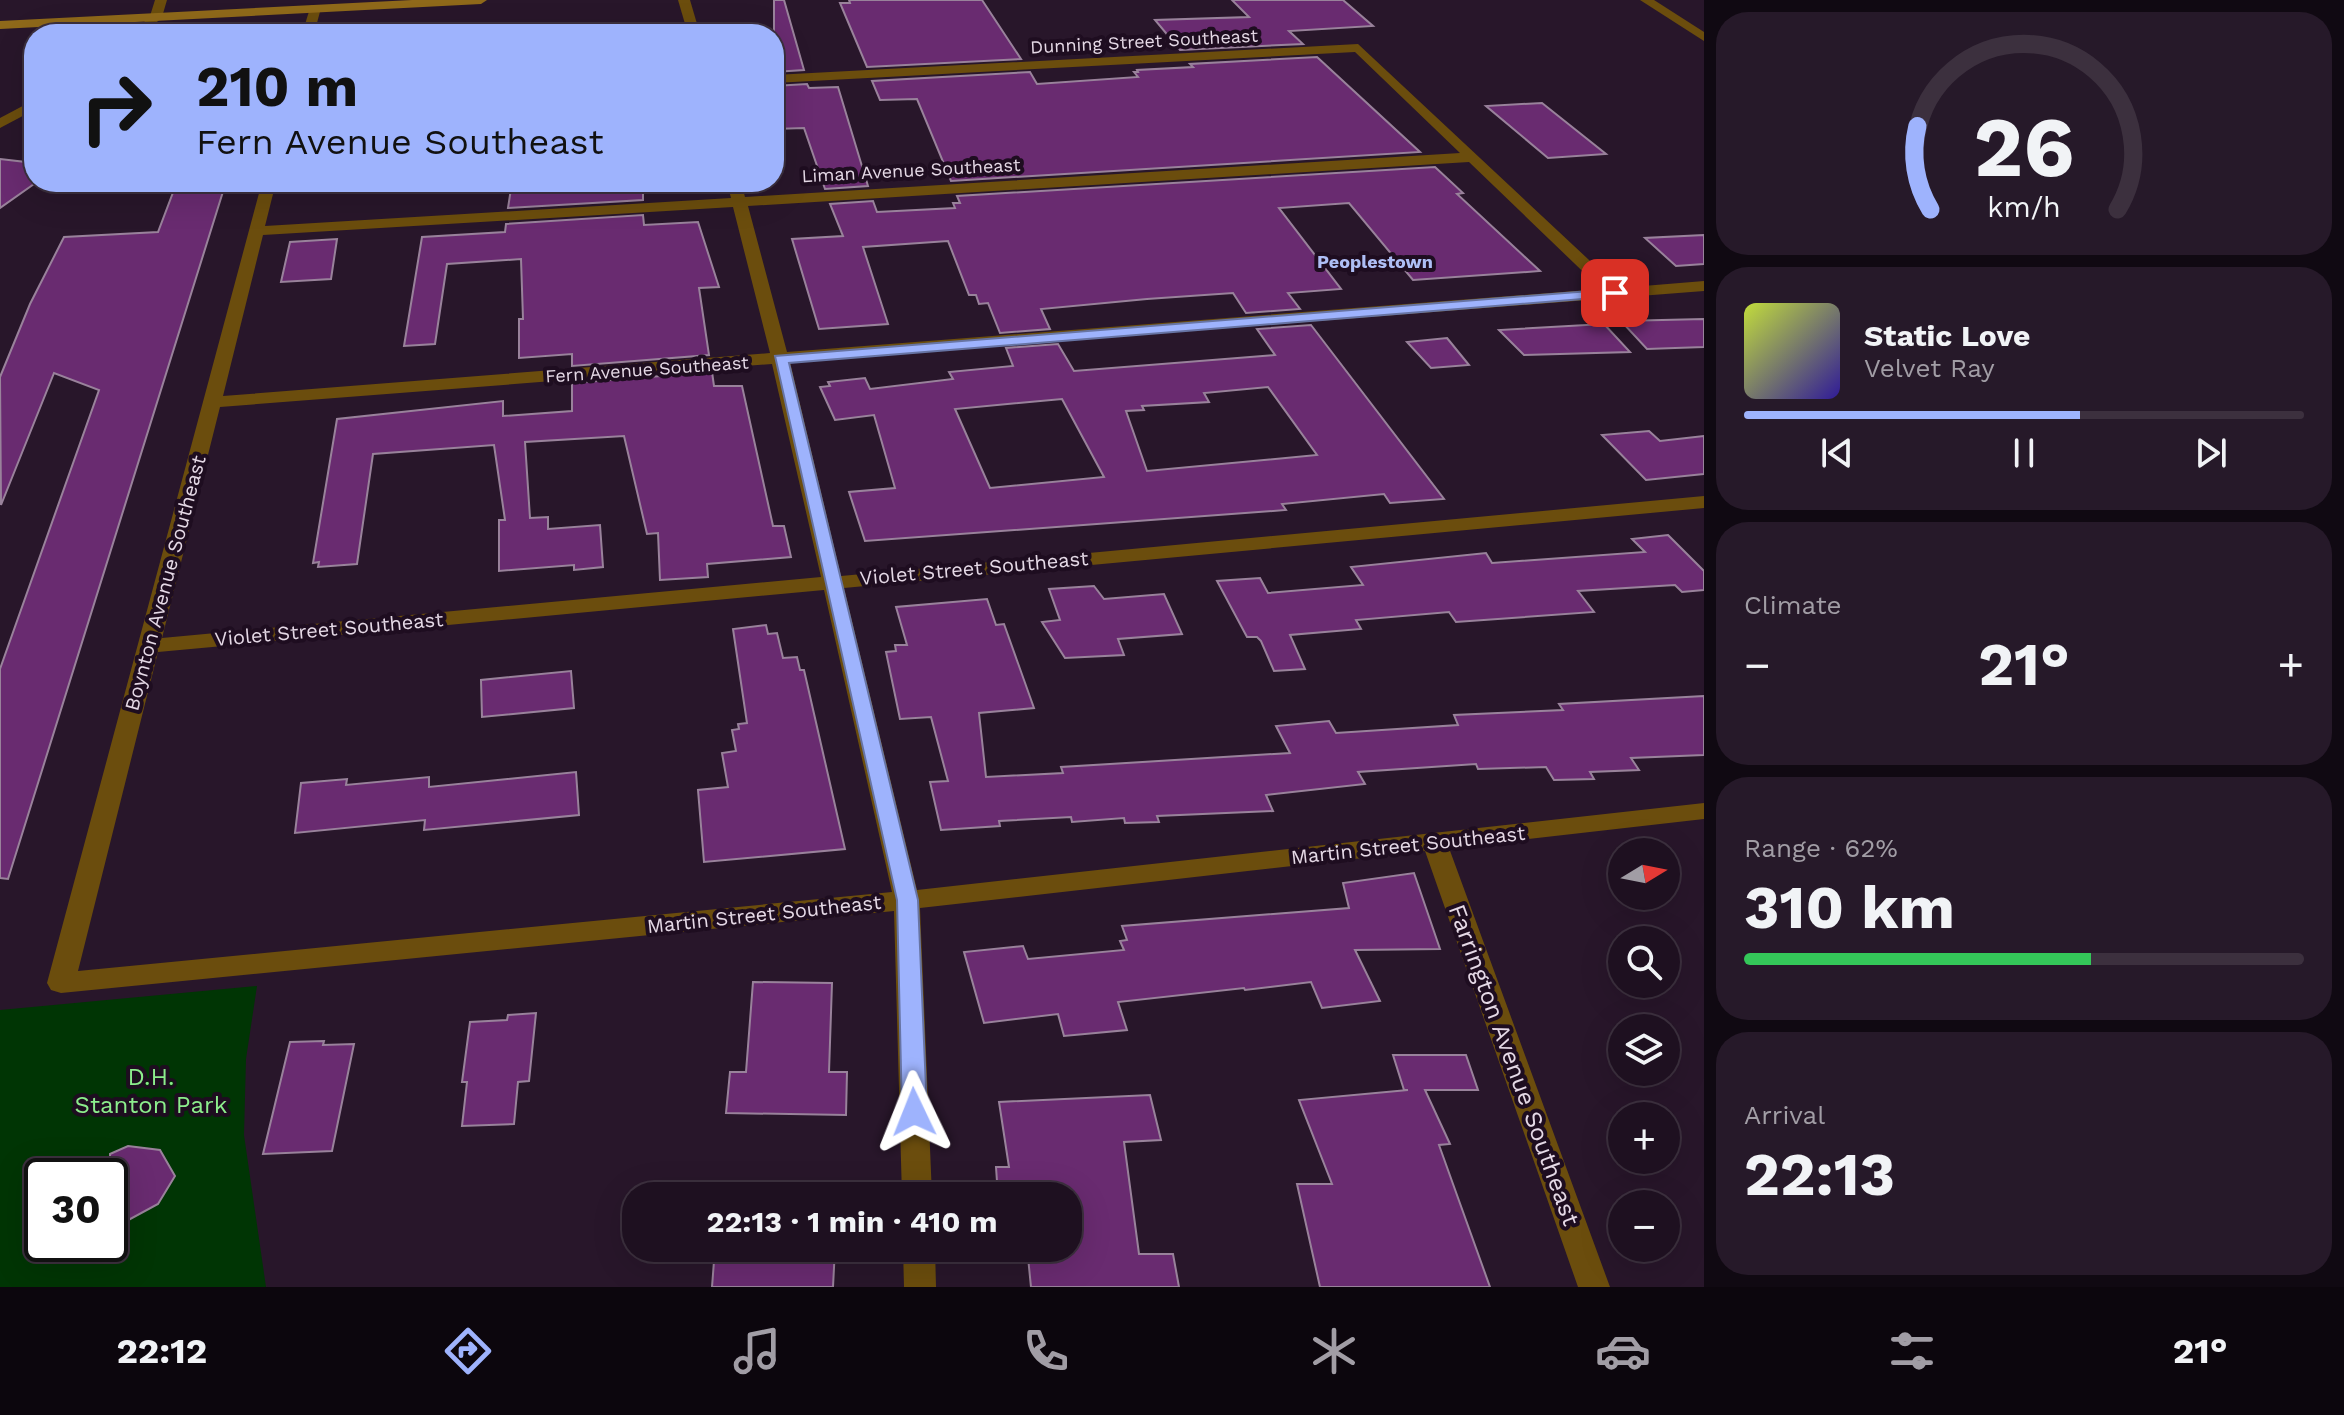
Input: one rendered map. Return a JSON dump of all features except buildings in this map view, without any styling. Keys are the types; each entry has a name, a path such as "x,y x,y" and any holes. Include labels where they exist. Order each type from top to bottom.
{"main road":[{"path":"0,25 481,0"}],"street":[{"path":"149,24 156,17 161,0"},
{"path":"684,0 691,24"},
{"path":"1646,0 1704,37"},
{"path":"311,24 315,8"},
{"name":"Dunning Street Southeast","path":"784,78 1358,48 1615,293"},
{"path":"0,124 24,110"},
{"name":"Liman Avenue Southeast","path":"784,189 1473,157"},
{"name":"Boynton Avenue Southeast","path":"61,983 266,192"},
{"name":"Liman Avenue Southeast","path":"256,231 724,192"},
{"path":"736,192 780,359 907,900 917,1182"},
{"name":"Fern Avenue Southeast","path":"212,402 1704,286"},
{"name":"Violet Street Southeast","path":"148,646 1704,502"},
{"name":"Martin Street Southeast","path":"61,983 907,900 1704,811"},
{"name":"Farrington Avenue Southeast","path":"1434,842 1594,1287"},
{"path":"919,1262 920,1287"}],"green space":[{"name":"D.H. Stanton Park","path":"257,986 246,1059 244,1135 266,1287 0,1287 0,1010"}],"district":[{"name":"Peoplestown","path":"1375,261"}],"route":[{"path":"914,1112 907,900 780,359 1615,293"}]}
